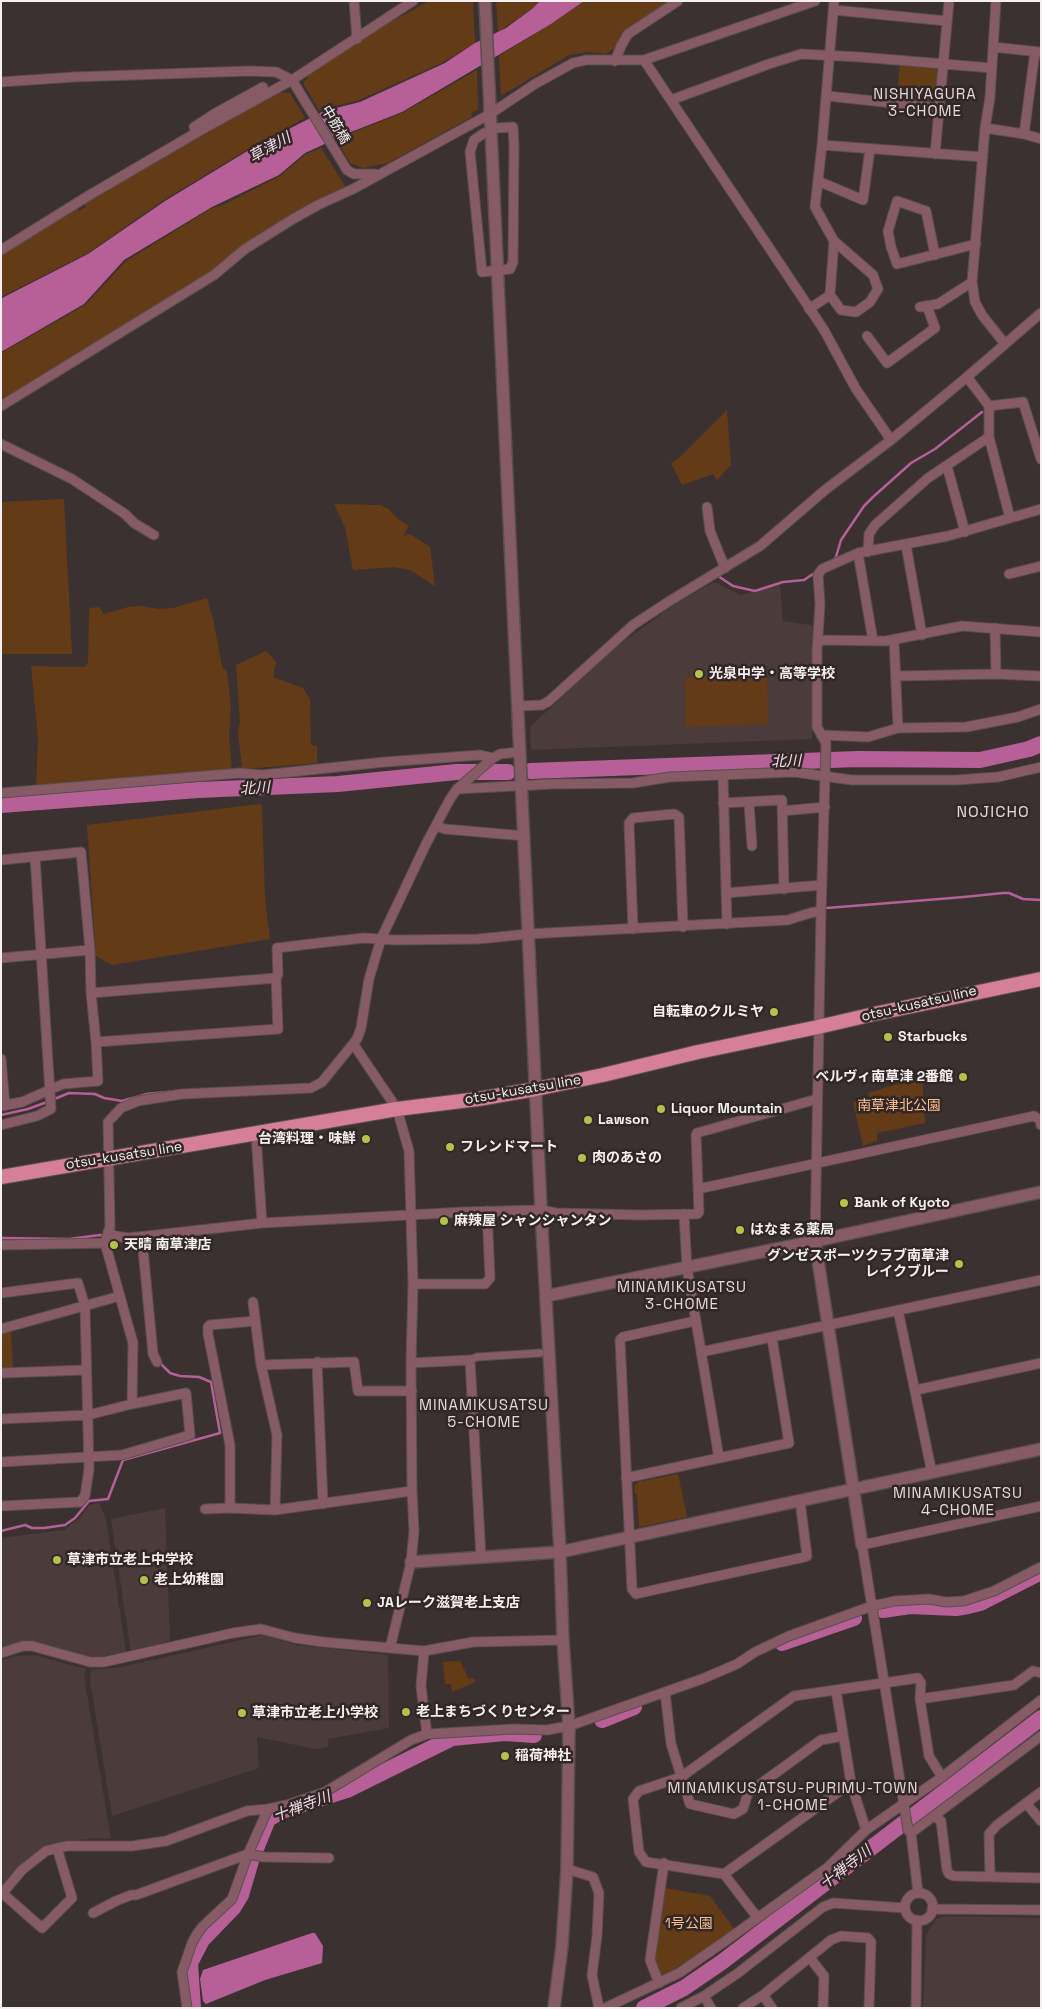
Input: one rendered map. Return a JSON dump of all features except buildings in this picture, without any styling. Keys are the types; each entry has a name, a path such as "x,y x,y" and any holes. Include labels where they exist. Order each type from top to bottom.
{"main road":[{"name":"otsu-kusatsu line","path":"1,1178 397,1110 536,1089 1041,978"}],"street":[{"path":"354,1 356,36"},
{"path":"1,243 199,128 294,84 356,36 413,1"},
{"path":"485,1 541,1210 569,1726 567,1869 562,1946 554,2008"},
{"path":"615,61 620,46 628,34 678,1"},
{"path":"1,406 214,275 246,248 263,237 318,205 353,189 490,114 535,84 573,63 586,60 644,60 815,1"},
{"path":"935,154 948,1"},
{"path":"996,1 990,97 972,282 975,302 982,315 1004,344"},
{"path":"834,241 830,295 841,310 856,312 870,302 878,289 873,275 834,241 815,207 828,96 834,6 947,20"},
{"path":"993,47 1038,52 1024,134"},
{"path":"671,100 783,58 801,54 992,68"},
{"path":"644,60 824,330 856,389 891,440"},
{"path":"1,82 74,77 248,71 276,72 294,84"},
{"name":"中筋橋","path":"294,84 343,165 354,174 381,173"},
{"path":"1,250 199,128 214,114 263,87"},
{"path":"828,96 938,108"},
{"path":"484,133 474,140 471,146 482,272 510,269 513,262 513,127 496,128"},
{"path":"986,128 1024,134 1041,139"},
{"path":"822,145 983,157"},
{"path":"818,181 863,200 870,149"},
{"path":"935,254 926,211 897,200 888,231 897,264 976,244"},
{"path":"867,336 887,363 935,328 923,306 938,304 972,282"},
{"path":"809,309 830,295"},
{"path":"519,706 542,705 549,701 633,625 760,546 825,490 891,440 967,377 1041,313"},
{"path":"967,377 989,406 989,436 1010,518"},
{"path":"989,406 1023,402 1041,459"},
{"path":"868,552 869,534 875,525 928,478 989,436"},
{"path":"1,444 72,479 154,535"},
{"path":"947,466 965,532"},
{"path":"707,507 710,531 725,568"},
{"path":"918,1893 910,1831 862,1545 815,1241 818,1028 826,775 823,739 817,727 820,604 818,575 822,569 858,553 965,532 1041,509"},
{"path":"906,545 922,635"},
{"path":"858,553 873,641"},
{"path":"1009,574 1041,566"},
{"path":"819,640 894,640 962,626 1041,632"},
{"path":"995,628 996,674"},
{"path":"894,640 898,728"},
{"path":"896,676 996,674 1041,676"},
{"path":"823,739 868,737 898,728 966,727 1018,718 1041,709"},
{"path":"132,1404 133,1343 105,1243 110,1227 108,1122 121,1108 146,1099 182,1094 311,1088 322,1082 354,1045 361,1028 369,979 381,939 426,844 450,799 460,787 491,759 500,754 521,757"},
{"path":"1,793 240,773 262,775 386,762 480,755 491,759"},
{"path":"460,787 522,784 633,783 670,777 794,772 852,780 956,780 998,777 1041,767"},
{"path":"723,776 727,924"},
{"path":"724,803 782,800 784,889"},
{"path":"750,803 752,846"},
{"path":"782,811 825,807"},
{"path":"633,928 629,823 633,818 674,814 679,817 683,927"},
{"path":"437,826 445,829 525,836"},
{"path":"1,860 82,852 98,1081 63,1084 22,1102 3,1106 1,1059"},
{"path":"1,1125 37,1116 51,1109 35,857"},
{"path":"726,893 822,885"},
{"path":"96,1042 278,1029 277,948 364,938 478,939 528,934 788,920 821,911"},
{"path":"1,958 41,956 90,950"},
{"path":"91,993 276,978"},
{"path":"354,1045 397,1110 409,1151 413,1284 411,1363 414,1532 411,1562 390,1648"},
{"path":"108,1232 115,1236 134,1237 262,1223 541,1210 556,1213 697,1214 699,1212 697,1133 817,1099"},
{"path":"698,1189 1034,1116 1040,1120 1041,1125"},
{"path":"256,1135 262,1223"},
{"path":"546,1296 687,1268 1041,1192"},
{"path":"413,1284 485,1284 490,1278 487,1212"},
{"path":"684,1214 687,1268 718,1458"},
{"path":"134,1237 136,1243 143,1249 153,1354 157,1362"},
{"path":"1,1245 105,1243"},
{"path":"701,1352 1041,1280"},
{"path":"1,1293 76,1282 85,1306 89,1469 85,1496 80,1502 1,1506"},
{"path":"1,1330 120,1296"},
{"path":"253,1302 261,1365 277,1435 275,1510"},
{"path":"898,1310 932,1473"},
{"path":"230,1508 230,1445 208,1328 210,1325 255,1321"},
{"path":"696,1321 623,1337 620,1340 632,1590 636,1594 807,1556 800,1502"},
{"path":"626,1478 789,1443 772,1338"},
{"path":"411,1363 470,1360 477,1357 540,1353"},
{"path":"470,1360 481,1557"},
{"path":"317,1362 323,1504"},
{"path":"261,1365 354,1362 358,1391 412,1391"},
{"path":"916,1390 1041,1363"},
{"path":"1,1373 86,1370"},
{"path":"1,1419 88,1415 186,1393 190,1435 122,1455 1,1462"},
{"path":"411,1562 560,1552 854,1489 1040,1453"},
{"path":"205,1509 275,1510 412,1491"},
{"path":"862,1545 1041,1506"},
{"path":"57,1848 72,1898 42,1928 2,1894 22,1870 46,1851 57,1848 76,1846 132,1846 166,1841 247,1811 287,1805 325,1792 411,1740 427,1734 514,1729 547,1730 569,1726 737,1664 755,1652 789,1636 872,1606 895,1601 928,1599 964,1601 994,1591 1041,1567"},
{"path":"1,1654 23,1646 32,1646 75,1659 104,1662 224,1635 261,1629 295,1638 424,1650 473,1642 563,1640"},
{"path":"424,1650 421,1686 427,1734"},
{"path":"920,1699 1014,1685 1033,1671 1041,1673"},
{"path":"757,1917 724,1874 664,1863 646,1862 638,1852 633,1799 639,1790 681,1777 794,1696 918,1678 921,1683 920,1699 929,1756 942,1776"},
{"path":"836,1690 852,1783 866,1830"},
{"path":"665,1692 671,1744 690,1804 734,1814 743,1809 748,1793 821,1740 843,1736"},
{"path":"605,2008 679,1973 827,1868 866,1830 905,1807 1041,1700"},
{"path":"910,1831 1040,1740"},
{"path":"724,1874 852,1783"},
{"path":"990,1877 989,1834 997,1825 1041,1792"},
{"path":"1026,1803 1041,1821"},
{"path":"187,2008 182,1972 192,1943 202,1927 232,1900 252,1855 268,1809"},
{"path":"934,1816 941,1821 947,1870 950,1874 954,1876 1041,1878"},
{"path":"92,1913 132,1895 252,1855 329,1858"},
{"path":"659,1983 650,1960 664,1863"},
{"path":"567,1869 593,1877 599,1893 597,1936 592,1974 599,2008"},
{"path":"918,1893 930,1898 932,1909 926,1918 917,1920 909,1916 905,1908 910,1896 918,1893"},
{"path":"681,2008 704,1996 738,1973 823,1906 832,1903 905,1908"},
{"path":"932,1909 1041,1910"},
{"path":"916,2008 917,1920"},
{"path":"743,2008 763,1995 831,1940 841,1936 868,1938 871,1942 869,2008"},
{"path":"810,1958 824,1976 823,2008"},
{"path":"763,1995 772,2008"},
{"path":"704,1996 710,2008"}],"shaded area":[{"name":"光泉中学・高等学校","path":"714,582 741,595 780,585 783,621 816,626 813,648 812,739 531,750 530,727 611,651 675,604"},
{"name":"草津市立老上中学校","path":"99,1503 106,1519 126,1652 88,1659 47,1648 1,1650 1,1538 64,1530 80,1518 89,1505"},
{"name":"老上幼稚園","path":"165,1508 170,1641 131,1653 111,1519"},
{"name":"草津市立老上小学校","path":"262,1635 296,1645 388,1655 389,1728 328,1739 328,1747 315,1749 257,1737 259,1768 112,1816 90,1681 91,1670 122,1667"},
{"path":"34,1655 86,1669 84,1676 111,1839 96,1838 47,1846 23,1863 1,1887 1,1660 16,1656"},
{"path":"947,1916 1041,1918 1041,2008 923,2008 926,1935 936,1919"}],"green space":[{"path":"429,1 473,1 475,43 444,62 359,100 319,110 304,85 304,81 308,78 307,75 389,23"},
{"path":"496,1 539,1 532,9 498,32"},
{"path":"584,1 672,1 630,26 621,36 615,50 613,49 606,54 588,52 569,55 501,96 499,56"},
{"path":"900,65 934,68 938,72 934,102 930,105 896,101"},
{"path":"477,70 478,109 471,114 472,117 388,163 363,168 350,163 336,139 402,113"},
{"path":"280,91 281,93 290,93 305,118 253,146 164,200 88,253 1,297 1,254 77,208 79,211 86,207 84,204 178,147"},
{"path":"321,148 345,186 344,189 316,201 258,235 206,276 1,400 1,353 85,305 126,261 212,208 223,205 280,176 306,154"},
{"path":"727,410 731,465 717,480 713,474 682,485 671,463 678,459"},
{"path":"64,499 72,654 1,654 1,502"},
{"path":"334,504 380,505 389,509 398,519 409,526 403,536 410,534 430,547 435,586 410,570 394,567 353,570 345,527"},
{"path":"207,598 222,666 227,672 231,708 229,736 232,770 36,786 38,738 31,666 85,667 88,662 89,608 99,607 104,614 128,607 173,608"},
{"path":"266,651 276,662 273,677 303,688 310,699 311,745 317,746 317,763 242,768 238,733 240,722 236,665"},
{"path":"767,674 768,724 686,727 685,677"},
{"path":"262,805 265,899 270,939 112,965 96,956 87,825"},
{"name":"南草津北公園","path":"922,1077 925,1123 877,1133 877,1141 863,1146 853,1102 870,1098 868,1093"},
{"path":"11,1331 13,1369 1,1369 1,1333"},
{"path":"678,1474 687,1517 639,1527 637,1494 635,1494 634,1487 638,1482"},
{"path":"460,1661 469,1679 474,1678 476,1682 452,1692 451,1684 445,1684 443,1662"},
{"name":"1号公園","path":"665,1888 710,1896 735,1930 665,1975 659,1973 654,1956"}],"water":[{"name":"草津川","path":"540,1 584,1 551,24 402,112 305,153 279,175 212,207 124,260 84,304 1,352 1,299 4,297 88,254 165,201 254,147 324,111 360,102 445,63 475,43 506,28"},
{"path":"315,1933 323,1946 322,1963 265,1980 206,2004 203,2001 200,1979 203,1970"}],"waterway":[{"path":"835,560 841,540 864,506 911,463 935,449 982,412"},
{"path":"718,576 733,586 755,591 783,582 804,580 816,572"},
{"name":"北川","path":"530,771 858,759 980,760 1029,749 1041,744"},
{"name":"北川","path":"1,805 198,790 338,784 456,772 508,772"},
{"path":"827,908 1003,893 1009,893 1023,899 1041,900"},
{"path":"52,1100 69,1093 95,1094 104,1098 122,1101 147,1094 176,1091"},
{"path":"1,1115 28,1109 47,1102"},
{"path":"1,1238 69,1239 104,1236"},
{"path":"1,1531 25,1525 32,1528 65,1525 75,1518 89,1501 108,1499 123,1460 220,1433 211,1382 199,1377 180,1376 170,1373 159,1362"},
{"name":"十禅寺川","path":"883,1610 910,1606 956,1608 968,1606 980,1603 1041,1572"},
{"name":"十禅寺川","path":"782,1643 854,1618"},
{"name":"十禅寺川","path":"602,1720 634,1707"},
{"name":"十禅寺川","path":"644,2008 684,1988 722,1962 1041,1718"},
{"name":"十禅寺川","path":"193,2008 190,1963 202,1940 233,1908 241,1895 251,1861 268,1819 282,1811 347,1790 452,1738 505,1733 534,1735"}],"place":[{"name":"光泉中学・高等学校","path":"699,674"},
{"name":"自転車のクルミヤ","path":"774,1012"},
{"name":"Starbucks","path":"888,1037"},
{"name":"ベルヴィ南草津 2番館","path":"963,1077"},
{"name":"Liquor Mountain","path":"661,1109"},
{"name":"Lawson","path":"588,1120"},
{"name":"台湾料理・味鮮","path":"366,1139"},
{"name":"フレンドマート","path":"450,1147"},
{"name":"肉のあさの","path":"582,1158"},
{"name":"Bank of Kyoto","path":"844,1203"},
{"name":"麻辣屋 シャンシャンタン","path":"444,1221"},
{"name":"はなまる薬局","path":"740,1230"},
{"name":"天晴 南草津店","path":"114,1245"},
{"name":"グンゼスポーツクラブ南草津 レイクブルー","path":"959,1264"},
{"name":"草津市立老上中学校","path":"57,1560"},
{"name":"老上幼稚園","path":"144,1580"},
{"name":"JAレーク滋賀老上支店","path":"367,1603"},
{"name":"老上まちづくりセンター","path":"406,1712"},
{"name":"草津市立老上小学校","path":"242,1713"},
{"name":"稲荷神社","path":"505,1756"}],"district":[{"name":"NISHIYAGURA 3-CHOME","path":"925,104"},
{"name":"NOJICHO","path":"993,813"},
{"name":"MINAMIKUSATSU 3-CHOME","path":"682,1296"},
{"name":"MINAMIKUSATSU 5-CHOME","path":"484,1414"},
{"name":"MINAMIKUSATSU 4-CHOME","path":"958,1502"},
{"name":"MINAMIKUSATSU-PURIMU-TOWN 1-CHOME","path":"793,1798"}]}
